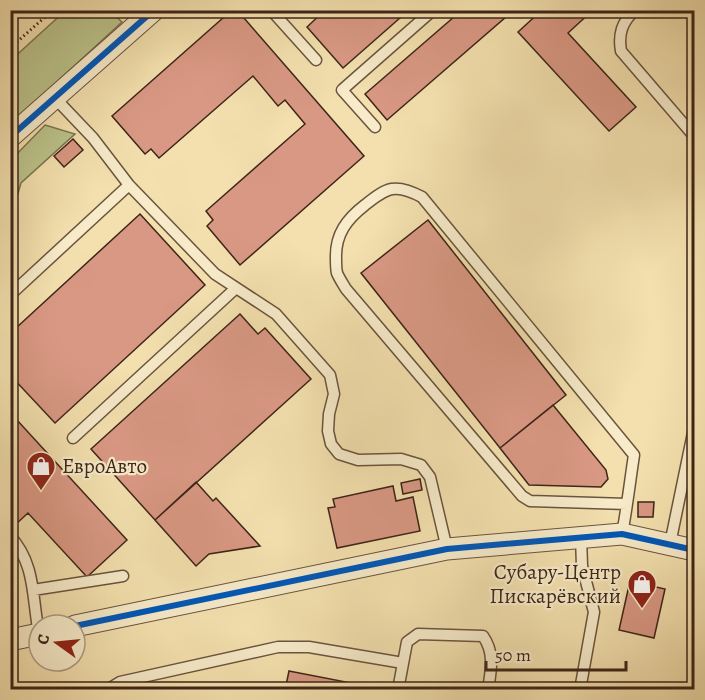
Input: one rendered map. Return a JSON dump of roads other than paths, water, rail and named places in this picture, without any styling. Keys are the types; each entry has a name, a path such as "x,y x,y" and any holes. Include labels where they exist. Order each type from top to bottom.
{"street":[{"path":"10,137 144,13"},
{"path":"87,624 447,549 622,534 694,550"},
{"path":"10,640 27,636"}],"lane":[{"path":"272,10 316,60"},
{"path":"375,127 342,90 433,10"},
{"path":"635,10 622,26 619,40 621,51 694,136"},
{"path":"54,97 93,138 129,185 215,274 276,314 330,375 334,394 328,431 331,444 339,454 358,460 401,459 421,465 430,477 447,549"},
{"path":"10,295 129,185"},
{"path":"622,534 627,504 634,455 422,197 409,189 396,187 381,191 348,219 338,237 336,250 337,272 346,289 522,496 530,501 627,504"},
{"path":"73,438 236,288"},
{"path":"670,544 694,428"},
{"path":"10,536 22,548 32,578 35,613"},
{"path":"580,690 594,612 582,566 581,537"},
{"path":"33,590 123,576"},
{"path":"398,690 407,642 418,634 483,636 490,646 492,663 488,690"},
{"path":"107,690 120,682 278,647 309,646 403,663"}],"place":[{"name":"ЕвроАвто","path":"41,492"},
{"name":"Субару-Центр Пискарёвский","path":"642,610"}]}
